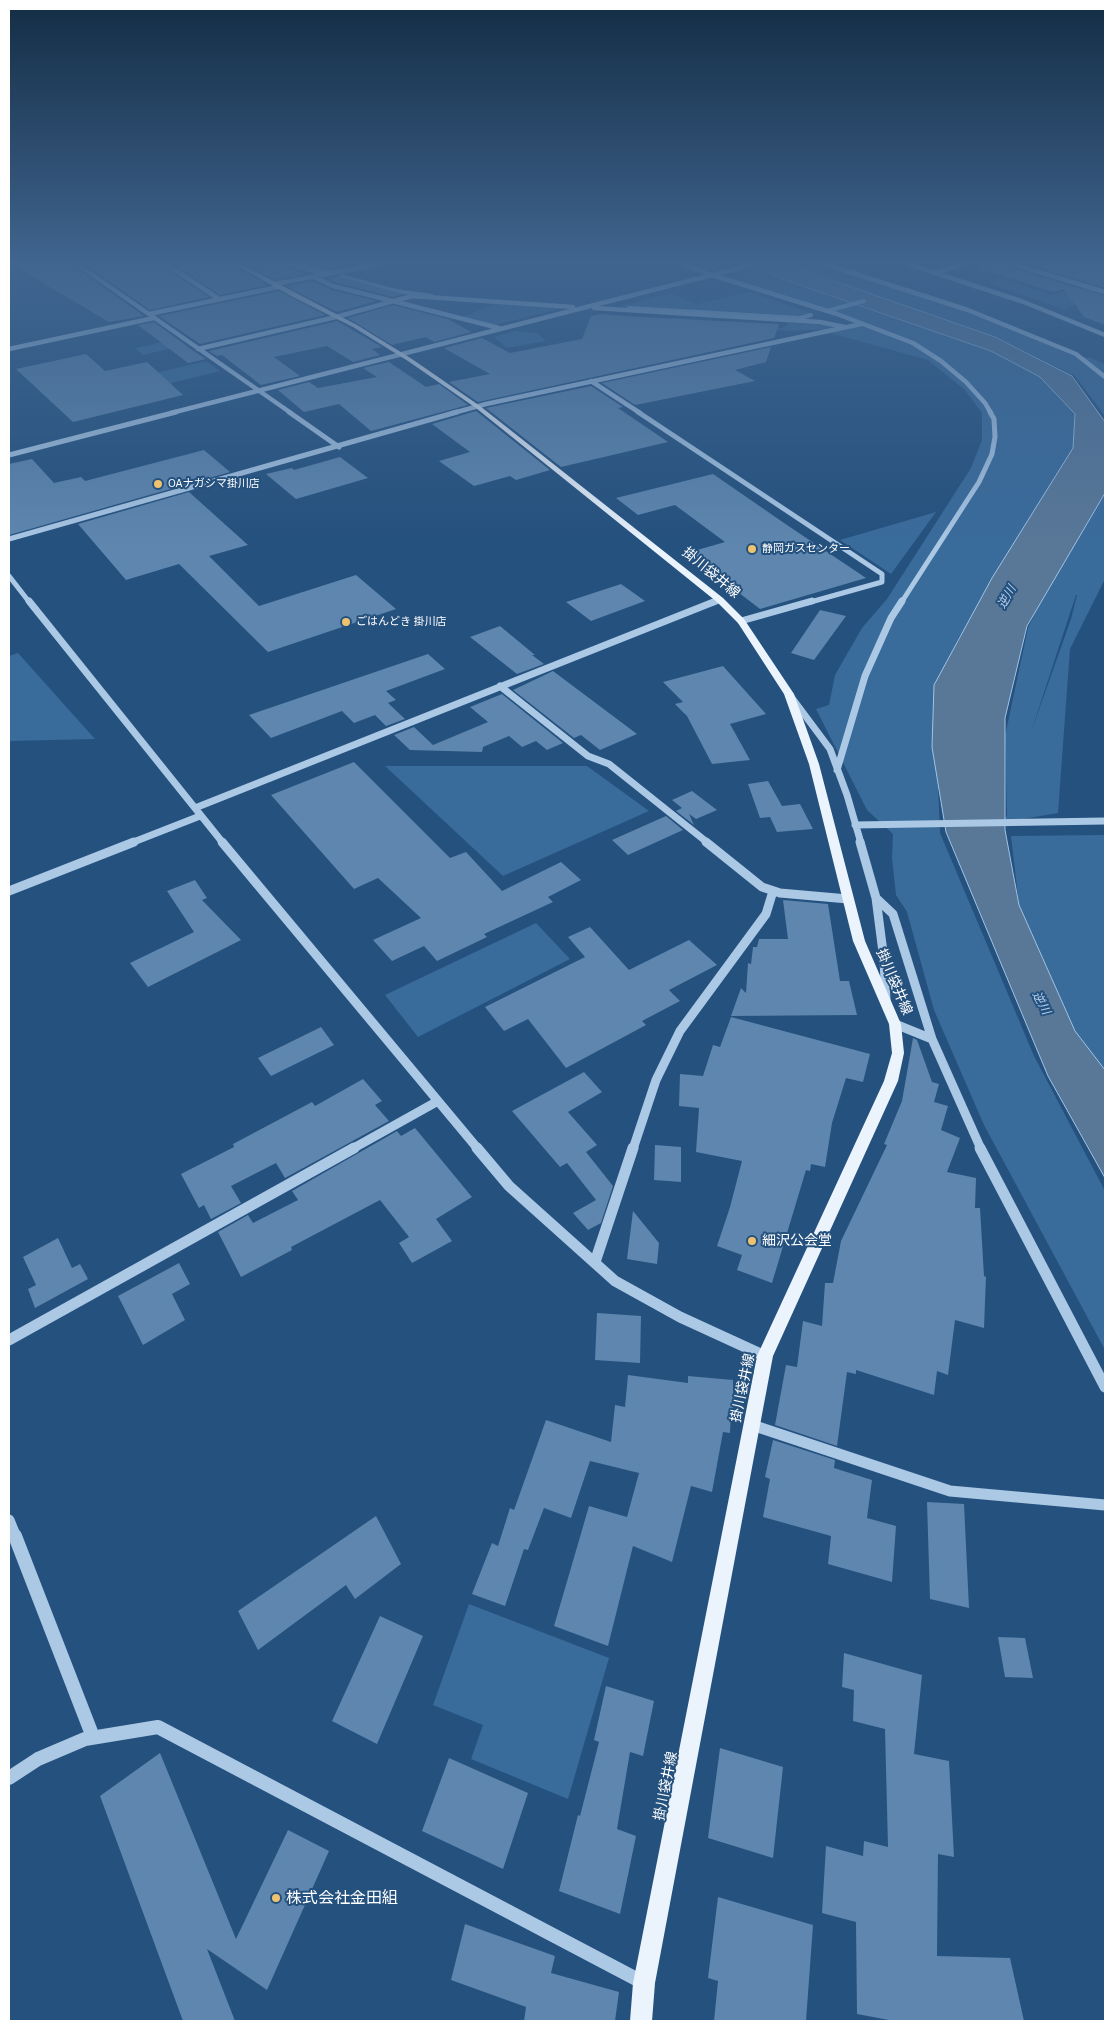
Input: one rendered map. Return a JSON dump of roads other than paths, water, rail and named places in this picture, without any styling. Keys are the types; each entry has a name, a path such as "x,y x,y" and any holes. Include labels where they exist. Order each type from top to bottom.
{"main road":[{"name":"掛川袋井線","path":"407,359 478,408 720,600 740,621 789,694 814,764 859,941 895,1024 898,1053 891,1082 765,1356 644,1983 641,2021"}],"street":[{"path":"212,359 339,447"},
{"path":"9,455 387,359"},
{"path":"9,539 478,408 591,381 699,359"},
{"path":"837,770 865,676 891,618 979,482 992,454 995,437 994,419 985,403 938,359"},
{"path":"1082,359 1105,377"},
{"path":"591,381 882,574 882,582 740,621"},
{"path":"9,576 198,812 509,1186 615,1281 680,1317 765,1356"},
{"path":"9,892 500,686 720,600"},
{"path":"500,686 588,756 609,764 762,887 848,899"},
{"path":"789,694 830,749 855,824 876,898 884,960 886,1006"},
{"path":"855,824 1105,821"},
{"path":"595,1262 656,1080 680,1031 766,914 773,890"},
{"path":"876,898 893,914 932,1039 982,1150 1105,1387"},
{"path":"895,1024 932,1039"},
{"path":"9,1340 438,1101"},
{"path":"752,1425 950,1492 1105,1505"},
{"path":"9,1520 93,1737"},
{"path":"9,1778 38,1759 93,1737 158,1726 644,1983"}],"water":[{"name":"逆川","path":"1006,359 1038,359 1072,376 1105,422 1105,493 1027,626 1005,718 1005,830 1019,905 1075,1031 1105,1070 1105,1178 1048,1076 946,832 932,747 934,685 992,578 1073,448 1075,414 1040,377"}],"place":[{"name":"OAナガシマ掛川店","path":"158,484"},
{"name":"静岡ガスセンター","path":"752,549"},
{"name":"ごはんどき 掛川店","path":"346,622"},
{"name":"細沢公会堂","path":"752,1241"},
{"name":"株式会社金田組","path":"276,1898"}]}
